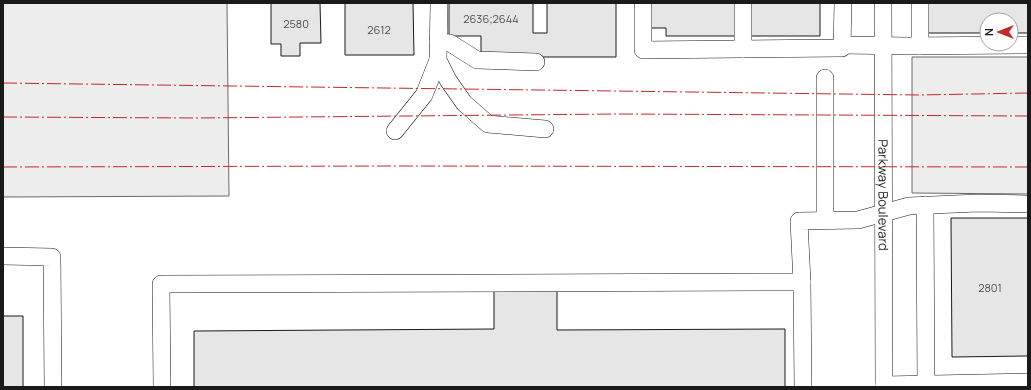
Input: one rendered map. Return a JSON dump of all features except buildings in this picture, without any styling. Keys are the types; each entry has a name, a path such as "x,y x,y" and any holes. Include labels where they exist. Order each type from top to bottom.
{"street":[{"path":"395,131 424,96 438,60 439,3"},
{"path":"643,3 643,50 842,48 843,3"},
{"path":"743,49 744,3"},
{"name":"Parkway Boulevard","path":"883,3 884,386"},
{"path":"920,3 920,46"},
{"path":"438,42 450,43 477,60 536,62"},
{"path":"842,45 1028,45"},
{"path":"438,60 448,80 464,103 488,124 545,128"},
{"path":"825,78 825,220"},
{"path":"803,387 802,282 799,220 858,220 909,206 978,203 1028,204"},
{"path":"925,205 926,385"},
{"path":"3,256 52,257 53,387"},
{"path":"162,387 161,284 802,282"},
{"path":"884,386 1028,382"}],"shaded area":[{"path":"3,3 227,3 229,196 3,197"},
{"path":"912,57 1028,57 1028,194 912,193"}],"power":[{"path":"3,83 919,95 1028,93"},
{"path":"3,117 195,118 618,114 1028,116"},
{"path":"3,167 1028,167"}]}
